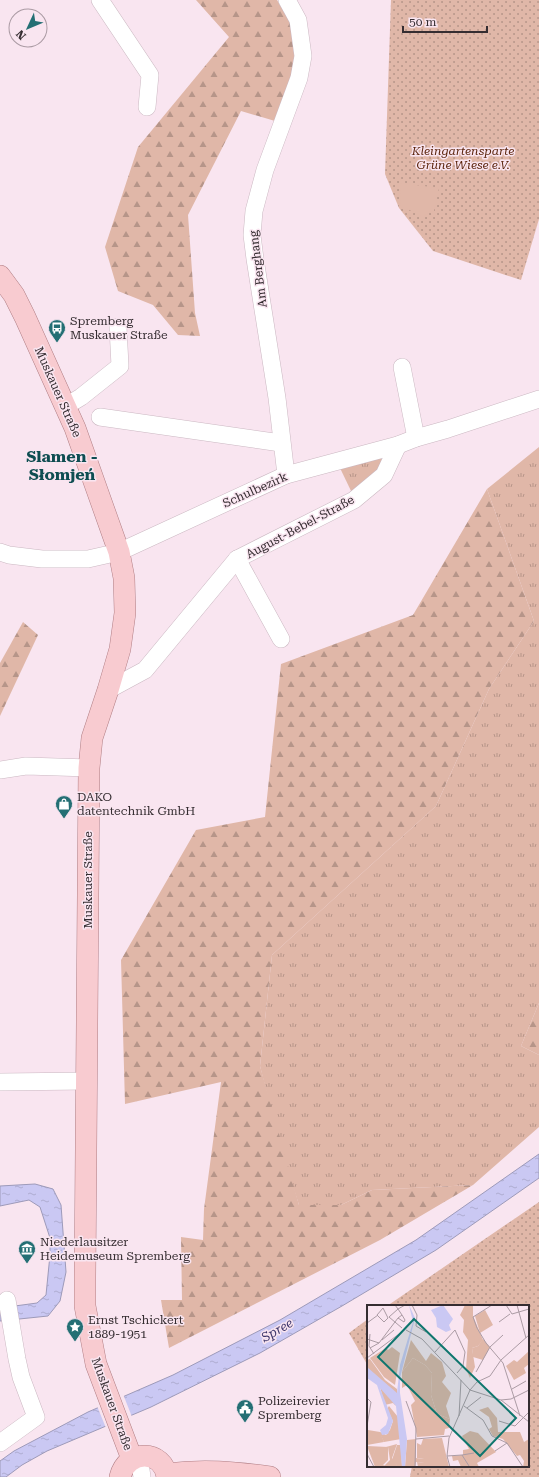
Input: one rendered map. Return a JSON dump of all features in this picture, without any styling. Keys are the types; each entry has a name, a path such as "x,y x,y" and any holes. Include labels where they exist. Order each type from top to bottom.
{"main road":[{"name":"Muskauer Straße","path":"0,276 14,295 66,406 119,552 124,578 125,613 120,649 92,738 89,768 84,1245 85,1306 96,1364 120,1426 135,1458"},
{"path":"120,1477 126,1464 135,1458 153,1458 164,1467 167,1476 204,1470 230,1471 270,1477"}],"street":[{"path":"100,0 150,75 147,107"},
{"name":"Am Berghang","path":"286,475 281,443 277,398 252,235 254,211 265,170 299,78 303,56 298,20 287,0"},
{"path":"66,406 81,397 120,366 118,327"},
{"path":"402,367 416,438"},
{"path":"398,445 539,399"},
{"path":"100,418 281,443"},
{"name":"Schulbezirk","path":"0,552 9,555 42,559 88,559 119,552 286,475 398,445"},
{"name":"August-Bebel-Straße","path":"108,690 145,670 237,559 354,500 384,475 398,445"},
{"path":"237,559 281,639"},
{"path":"0,770 26,766 89,768"},
{"path":"0,1082 86,1081"},
{"path":"0,1443 36,1417 21,1377 7,1302"},
{"path":"135,1458 142,1477"}],"green space":[{"path":"196,0 277,0 291,26 296,43 295,62 275,121 241,111 188,215 195,313 200,336 178,335 153,305 118,291 105,247 138,147 229,37"},
{"name":"Kleingartensparte Grüne Wiese e.V.","path":"391,0 539,0 539,219 521,280 433,251 399,208 385,174"},
{"path":"400,183 439,188 434,211 422,216 401,206"},
{"path":"539,447 539,1003 521,1046 539,1055 539,1127 473,1185 372,1190 341,1205 299,1205 282,1152 260,1066 272,955 436,806 489,689 534,621 487,489"},
{"path":"381,454 383,466 352,493 340,468"},
{"path":"487,489 534,621 489,689 436,806 272,955 260,1066 299,1205 341,1205 372,1190 473,1185 380,1240 169,1348 161,1300 182,1300 181,1237 203,1240 204,1209 221,1082 125,1104 121,960 196,830 265,817 281,664 413,615"},
{"path":"23,622 38,635 0,716 0,663"},
{"path":"539,1003 539,1055 521,1046"},
{"path":"539,1202 539,1477 410,1477 412,1467 529,1467 529,1305 388,1305"},
{"path":"367,1320 367,1364 349,1333"}],"water":[{"name":"Spree","path":"539,1154 539,1178 436,1250 260,1353 151,1407 47,1451 22,1465 6,1477 0,1477 0,1461 14,1451 88,1412 173,1375 280,1320 416,1240"},
{"path":"35,1184 53,1189 61,1205 66,1272 60,1301 48,1316 0,1321 0,1308 37,1303 46,1295 50,1238 40,1207 29,1200 0,1206 0,1186"}],"pier":[{"path":"123,1394 132,1417 106,1428 97,1406"}],"place":[{"name":"Spremberg Muskauer Straße","path":"57,343"},
{"name":"DAKO datentechnik GmbH","path":"64,819"},
{"name":"Niederlausitzer Heidemuseum Spremberg","path":"27,1264"},
{"name":"Ernst Tschickert 1889-1951","path":"75,1342"},
{"name":"Polizeirevier Spremberg","path":"245,1423"}],"district":[{"name":"Slamen - Słomjeń","path":"62,465"}]}
